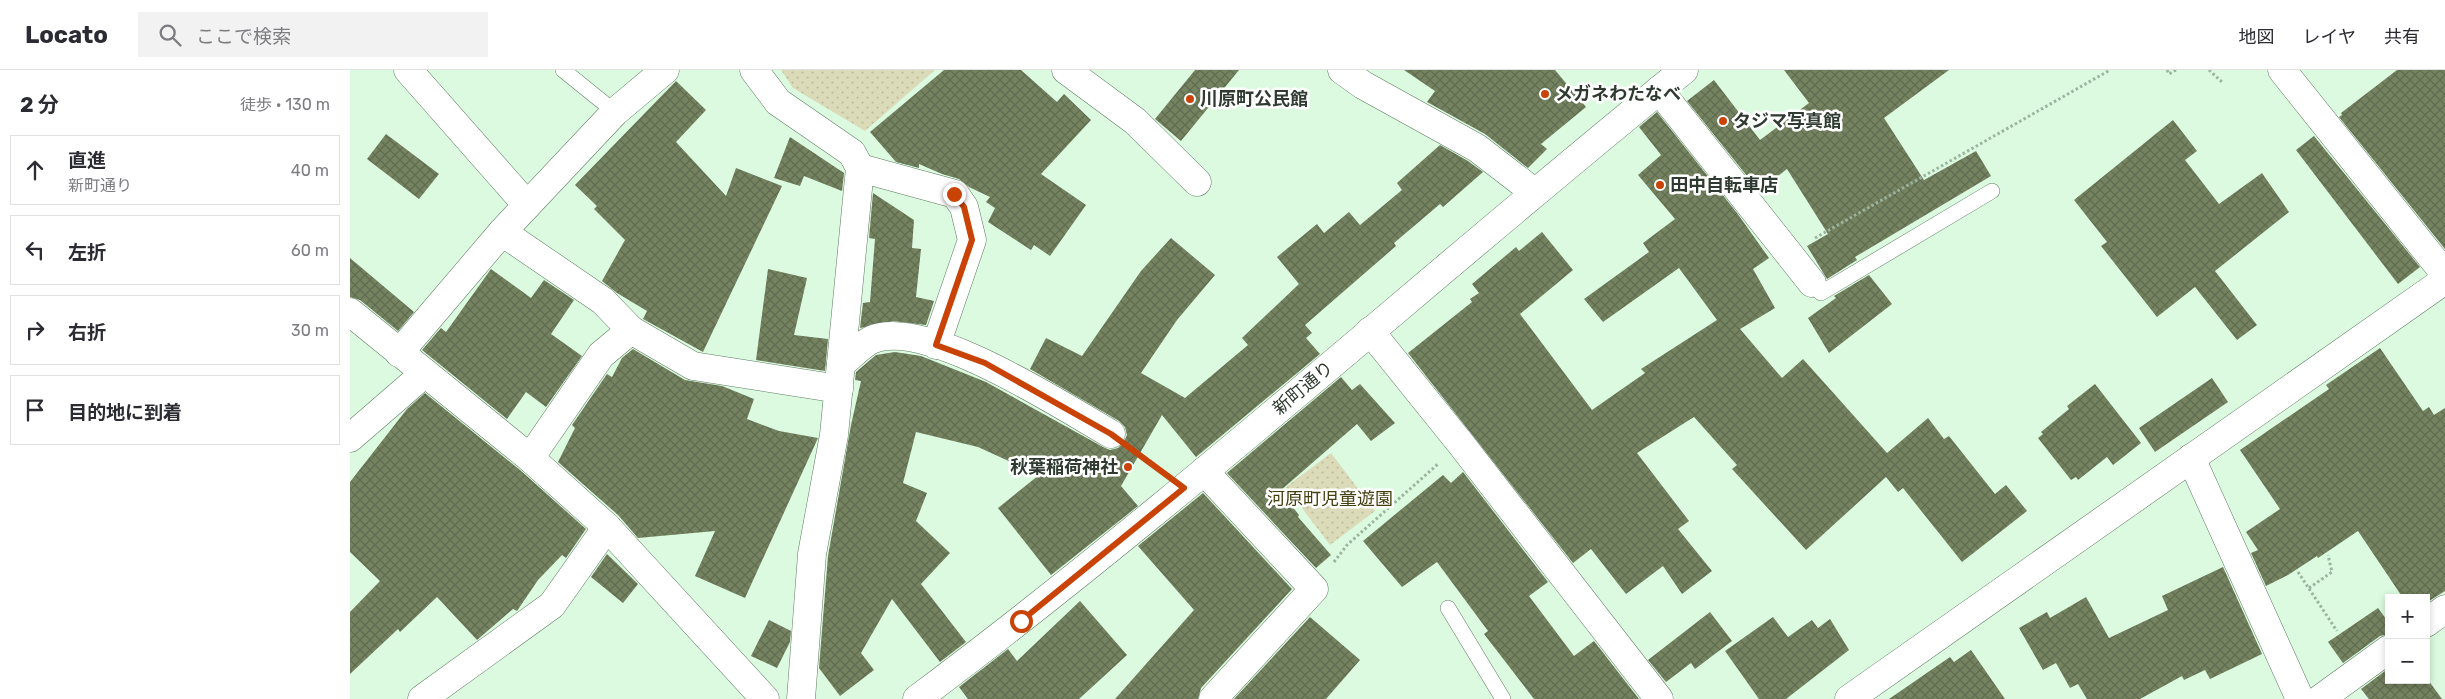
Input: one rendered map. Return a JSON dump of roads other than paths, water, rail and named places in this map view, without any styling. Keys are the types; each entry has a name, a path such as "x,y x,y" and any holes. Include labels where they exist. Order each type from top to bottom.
{"street":[{"path":"408,70 527,205"},
{"path":"399,352 527,205 615,112 665,70"},
{"path":"754,70 778,102 852,153 860,168 834,435 812,554 801,699"},
{"path":"1066,70 1135,121 1197,182"},
{"name":"新町通り","path":"917,699 1021,621 1184,488 1534,192 1684,70"},
{"path":"2282,70 2445,274"},
{"path":"1360,75 1477,148 1534,192"},
{"path":"1659,90 1812,283"},
{"path":"860,168 954,194 964,207 972,240 936,345"},
{"path":"502,232 603,300 631,330 693,366 840,377"},
{"path":"1849,699 2445,280"},
{"path":"350,312 530,458 607,527 765,699"},
{"path":"530,458 601,354 631,330"},
{"path":"1370,331 1461,444 1659,699"},
{"path":"840,377 871,340 902,335 985,363 1111,434"},
{"path":"350,438 425,373"},
{"path":"2192,458 2300,699"},
{"path":"1204,471 1314,589 1213,699"},
{"path":"422,699 552,605 607,527"},
{"path":"2430,619 2445,609"},
{"path":"2320,699 2385,653"}],"lane":[{"path":"563,70 615,112"},
{"path":"1812,283 1821,293 1992,191"},
{"path":"1448,608 1502,699"}],"place":[{"name":"メガネわたなべ","path":"1545,94"},
{"name":"川原町公民館","path":"1190,99"},
{"name":"タジマ写真館","path":"1723,121"},
{"name":"田中自転車店","path":"1660,185"},
{"name":"秋葉稲荷神社","path":"1128,467"}],"park label":[{"name":"河原町児童遊園","path":"1330,499"}]}
